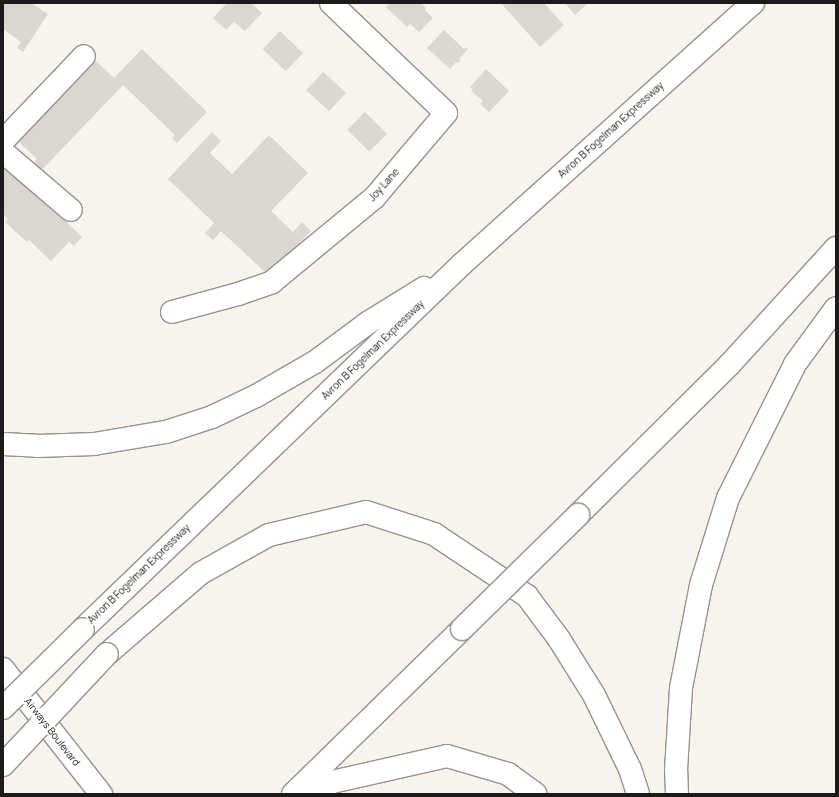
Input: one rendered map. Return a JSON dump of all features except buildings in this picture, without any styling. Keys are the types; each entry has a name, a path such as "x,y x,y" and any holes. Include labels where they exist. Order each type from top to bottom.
{"main road":[{"name":"Joy Lane","path":"172,312 238,294 272,282 374,198 446,113 331,3"},
{"name":"Avron B Fogelman Expressway","path":"3,708 462,264 752,3"},
{"path":"3,141 84,56"},
{"path":"3,152 71,210"},
{"path":"293,794 730,364 836,248"},
{"path":"3,444 36,446 94,444 166,432 212,417 256,396 315,362 369,322 462,264"},
{"path":"677,794 676,770 682,688 701,586 728,498 795,364 836,308"},
{"path":"3,765 107,654 201,573 270,535 366,512 434,534 527,596 559,639 594,695 630,769 638,794"},
{"name":"Airways Boulevard","path":"3,669 101,794"},
{"path":"315,794 332,782 447,756 508,774 536,794"}]}
